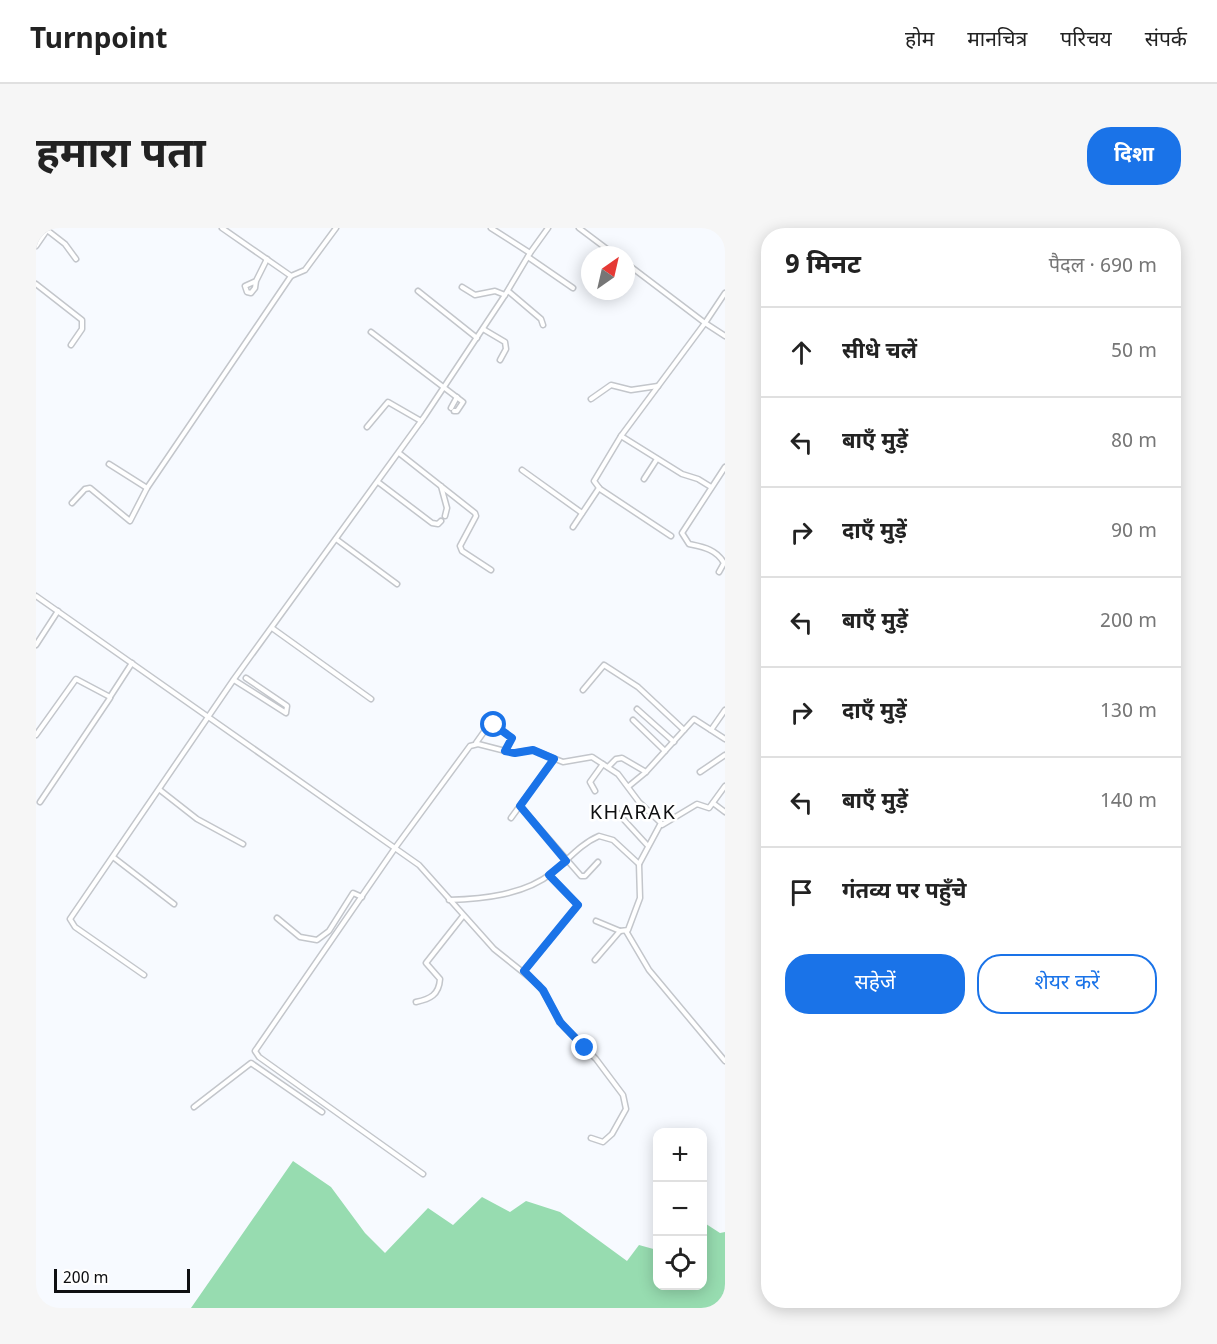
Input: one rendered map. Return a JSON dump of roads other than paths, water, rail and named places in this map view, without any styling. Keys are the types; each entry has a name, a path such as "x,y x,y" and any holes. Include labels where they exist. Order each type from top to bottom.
{"street":[{"path":"222,228 291,276"},
{"path":"72,504 89,488 129,522 147,488 291,276 305,270 336,228"},
{"path":"491,228 573,288"},
{"path":"144,975 69,921 209,715 445,387 548,228"},
{"path":"579,228 603,246"},
{"path":"36,246 48,229 65,244 76,259"},
{"path":"256,281 267,259"},
{"path":"635,270 725,336"},
{"path":"36,284 82,320 82,329 71,345"},
{"path":"462,287 475,295 495,291 507,293 541,320 543,325"},
{"path":"417,291 477,338"},
{"path":"671,536 598,488 594,483 596,475 621,436 725,294"},
{"path":"483,329 505,342 506,350 500,360"},
{"path":"371,333 457,397 463,403 457,411 452,410 457,397"},
{"path":"591,399 610,385 631,390 658,386"},
{"path":"367,427 388,402 421,421"},
{"path":"621,436 686,477 698,479 711,488"},
{"path":"399,453 475,513 476,516 460,546 462,551 491,570"},
{"path":"644,479 657,459"},
{"path":"109,465 147,488"},
{"path":"719,572 724,563 722,560 705,546 689,544 682,533 725,467"},
{"path":"522,470 582,513"},
{"path":"378,482 432,523 438,524 441,521"},
{"path":"441,486 447,508 445,516"},
{"path":"573,526 598,488"},
{"path":"336,539 397,584"},
{"path":"36,596 209,715 419,865 494,949 524,971 543,990 564,1028 596,1059 626,1100 625,1113 606,1141 599,1142 591,1138"},
{"path":"36,645 58,611"},
{"path":"272,628 371,699"},
{"path":"40,802 132,663"},
{"path":"583,690 604,665 638,687 684,730"},
{"path":"234,680 286,712 287,706 246,678"},
{"path":"36,735 76,679 110,697"},
{"path":"637,709 674,742"},
{"path":"711,730 725,710"},
{"path":"423,1174 255,1053 395,848 464,754 475,744 493,719"},
{"path":"629,786 646,772 694,719 725,739"},
{"path":"633,720 665,751"},
{"path":"494,725 512,738 505,751"},
{"path":"475,744 515,753 533,750 565,762 591,757 629,786 636,799 662,825"},
{"path":"700,772 725,755"},
{"path":"595,791 590,783 605,766 616,759 622,758 646,772"},
{"path":"511,818 554,759"},
{"path":"626,931 640,898 639,864 662,825 695,805 709,808 725,786"},
{"path":"160,790 197,819 243,844"},
{"path":"713,803 725,812"},
{"path":"520,806 582,877 598,862"},
{"path":"615,810 648,846"},
{"path":"448,900 486,897 533,884 549,875 584,844 602,836 613,840 639,864"},
{"path":"112,858 174,904"},
{"path":"524,971 578,905 549,875"},
{"path":"277,918 300,937 316,940 329,931 353,893 363,897"},
{"path":"416,1002 433,997 438,990 440,979 426,963 463,916"},
{"path":"596,921 620,931 626,931"},
{"path":"595,960 620,931"},
{"path":"626,931 649,970 725,1061"},
{"path":"194,1107 251,1063 322,1112"}],"district":[{"name":"KHARAK","path":"633,814"}]}
